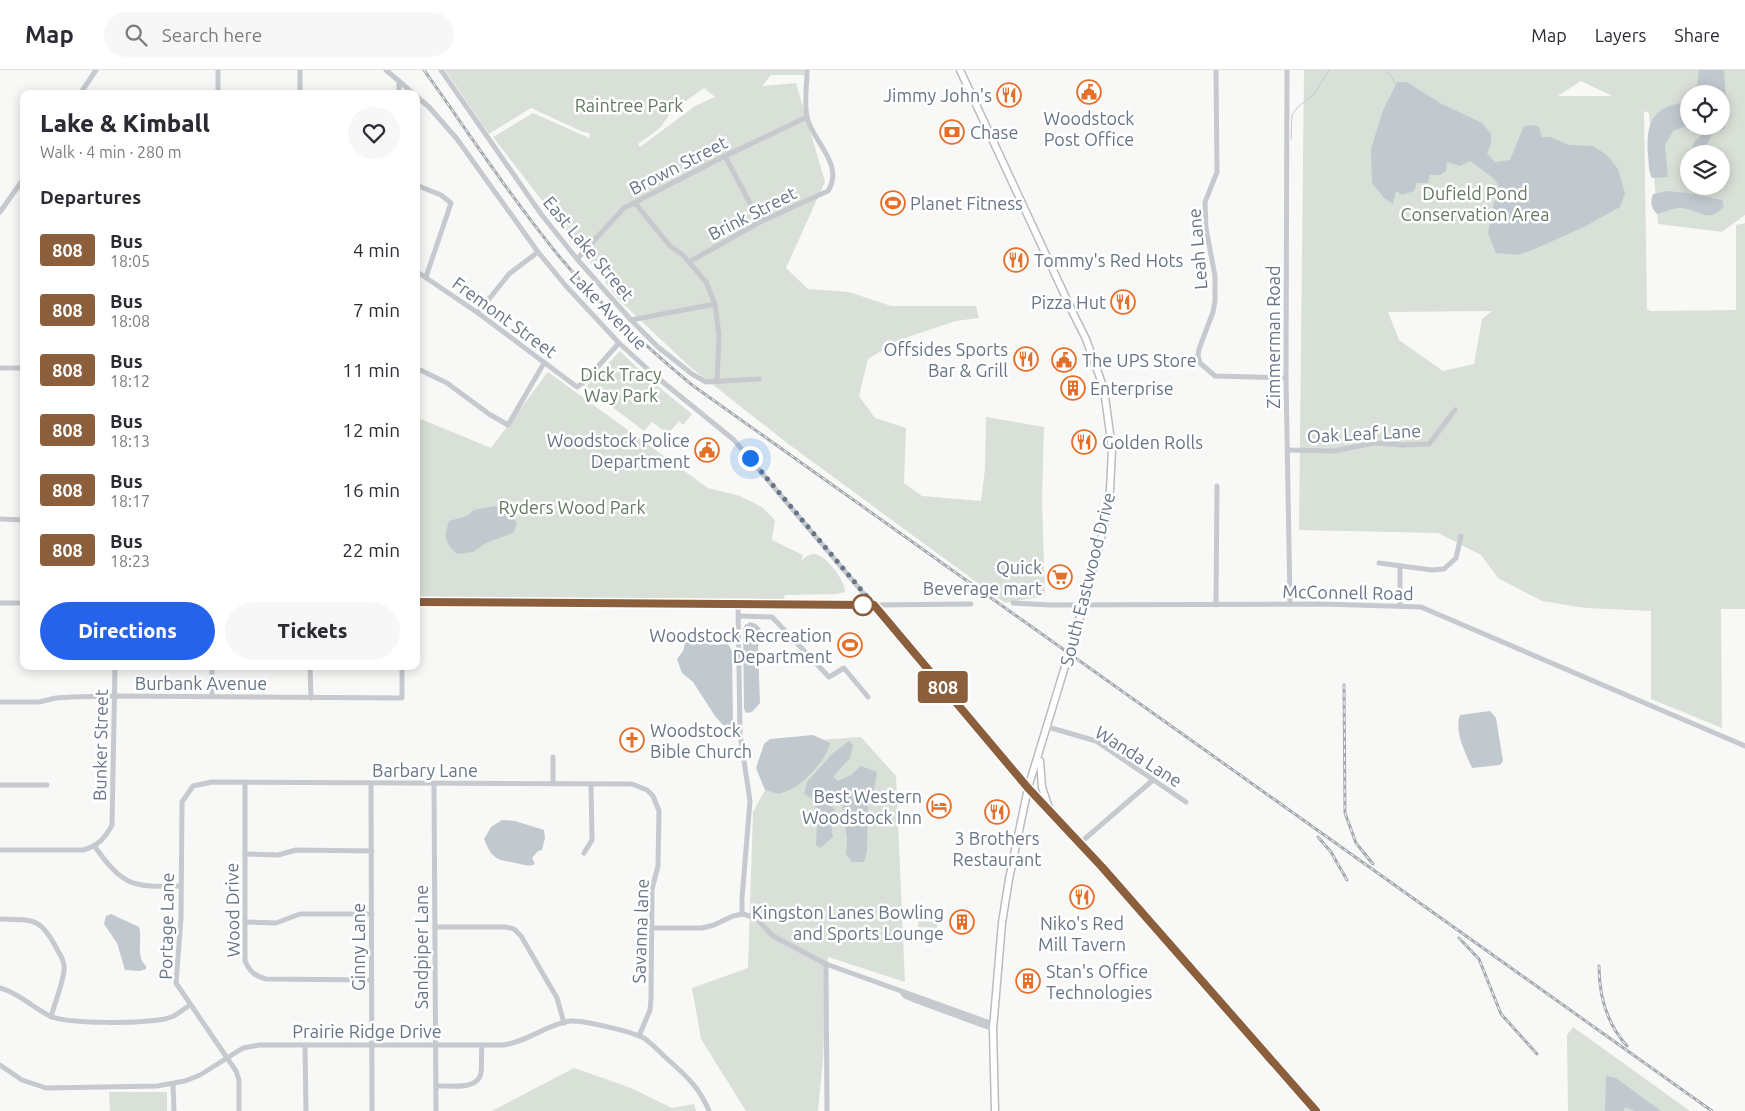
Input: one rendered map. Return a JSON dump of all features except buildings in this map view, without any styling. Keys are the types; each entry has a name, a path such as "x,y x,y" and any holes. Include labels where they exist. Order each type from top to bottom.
{"main road":[{"name":"South Eastwood Drive","path":"960,70 1084,333 1104,389 1112,449 1110,490 1104,523 1084,604 1040,754 1028,788 1009,879 1002,923 993,1027 995,1111"},
{"path":"1040,754 1040,776 1044,795 1050,810"}],"street":[{"path":"83,90 96,70"},
{"path":"218,70 218,90"},
{"path":"300,70 300,90"},
{"name":"Lake Avenue","path":"386,70 409,90"},
{"name":"East Lake Street","path":"441,70 541,214 577,259 631,320 674,362 706,382 759,379"},
{"path":"807,70 807,118"},
{"name":"Leah Lane","path":"1216,70 1217,172 1206,202 1206,228 1215,276 1215,301 1198,355 1200,363 1215,376 1286,378"},
{"name":"Zimmerman Road","path":"1286,70 1286,378 1290,604"},
{"path":"399,81 399,90"},
{"name":"Lake Avenue","path":"420,99 457,139 538,252 570,290 619,343 653,374 734,440 1028,788 1050,810 1316,1111"},
{"name":"Brown Street","path":"577,259 624,208 725,156 807,118"},
{"name":"Brink Street","path":"689,262 760,222 828,191 833,183 834,172 807,118"},
{"path":"725,156 760,222"},
{"path":"0,212 20,184"},
{"path":"420,187 441,195 452,203 426,277"},
{"path":"635,202 670,246 683,255 706,282 714,304 719,335 717,382"},
{"path":"478,313 509,274 538,252"},
{"name":"Fremont Street","path":"420,273 478,313 577,387 584,382 619,343"},
{"path":"631,320 714,304"},
{"path":"420,370 447,383 489,414 508,425 544,363"},
{"path":"0,368 20,368"},
{"name":"Oak Leaf Lane","path":"1288,450 1333,450 1375,443 1429,444 1455,410"},
{"path":"1216,605 1217,486"},
{"path":"0,519 20,520"},
{"path":"1380,563 1444,569 1456,558 1461,536"},
{"path":"1400,566 1400,606"},
{"path":"0,603 20,602"},
{"path":"420,602 971,604"},
{"name":"McConnell Road","path":"1013,603 1290,604 1421,607 1745,746"},
{"path":"738,604 740,734 750,801 742,914"},
{"path":"739,616 772,617 829,677 844,668 868,697"},
{"name":"Bunker Street","path":"95,847 106,836 112,825 115,670"},
{"path":"212,670 212,696"},
{"path":"310,670 311,698"},
{"name":"Burbank Avenue","path":"0,702 39,702 64,697 115,696 402,698 402,670"},
{"name":"Wanda Lane","path":"1048,727 1096,740 1186,802"},
{"path":"553,757 553,784"},
{"path":"1080,844 1153,780"},
{"name":"Barbary Lane","path":"192,786 212,782 632,784 647,790 653,796"},
{"name":"Wood Drive","path":"246,783 245,961 249,970 256,976 266,980 372,980"},
{"name":"Ginny Lane","path":"371,784 372,1111"},
{"name":"Sandpiper Lane","path":"434,784 436,1111"},
{"path":"584,854 592,840 591,784"},
{"path":"0,785 47,785"},
{"name":"Portage Lane","path":"192,786 182,802 181,918 176,983 236,1071 239,1080 239,1111"},
{"name":"Savanna lane","path":"639,1036 650,1010 653,928 652,889 658,866 659,811 653,796"},
{"path":"0,850 68,851 95,847 119,876 132,883 149,887 180,886"},
{"path":"245,854 278,855 296,850 372,851"},
{"path":"245,922 276,923 300,914 372,914"},
{"path":"653,928 702,928 742,914 756,918 773,936 826,964 902,992 910,993 993,1027"},
{"path":"0,919 26,920 35,922 45,928 64,960 64,970 51,1017"},
{"path":"435,926 506,927 514,929 521,936 557,998 564,1023"},
{"path":"826,964 827,1111"},
{"path":"0,988 10,991 51,1017 73,1021 154,1021 174,1016 190,1005"},
{"name":"Prairie Ridge Drive","path":"0,1065 22,1080 46,1088 157,1086 173,1084 200,1075 244,1048 259,1045 516,1044 564,1023 582,1021 645,1039 695,1085 710,1111"},
{"path":"305,1045 306,1111"},
{"path":"436,1086 474,1084 481,1074 482,1045"},
{"path":"173,1084 174,1111"}],"green space":[{"name":"Raintree Park","path":"445,70 804,70 804,75 771,75 762,86 796,83 825,182 786,268 808,289 849,292 891,306 976,306 979,318 956,321 899,340 868,359 859,396 875,418 906,428 904,483 922,496 981,501 985,468 986,417 1044,427 1042,500 1045,596 1005,603 787,443 689,366 619,300 493,137 533,113 589,138 590,133 583,132 531,108 489,134","holes":["704,88 715,97 695,106 640,147 638,144 660,128 672,111"]},
{"name":"Dufield Pond Conservation Area","path":"1304,70 1745,70 1745,215 1722,232 1658,224 1649,113 1644,111 1647,309 1651,311 1736,310 1736,225 1745,223 1745,609 1721,609 1722,728 1651,699 1651,611 1585,608 1542,601 1498,578 1481,555 1438,533 1299,530","holes":["1581,81 1612,96 1558,96","1492,311 1482,319 1474,364 1443,371 1399,340 1388,312"]},
{"name":"Dick Tracy Way Park","path":"620,351 650,380 692,414 683,425 679,421 668,434 652,422 644,431 586,387"},
{"name":"Ryders Wood Park","path":"548,372 708,488 740,496 762,507 775,520 772,540 803,555 801,561 812,554 824,558 839,575 845,592 837,594 785,595 783,600 420,599 420,419 491,448"},
{"path":"861,737 896,776 905,982 828,957 823,1059 818,1111 746,1111 701,1039 692,988 748,968 753,812 791,742"},
{"path":"918,908 937,909 937,928 918,927"},
{"path":"1573,1027 1690,1111 1568,1111 1567,1035"},
{"path":"574,1068 631,1088 672,1108 694,1104 696,1111 492,1111"},
{"path":"109,1092 167,1092 167,1111 110,1111"}],"shaded area":[{"path":"1699,70 1724,70 1725,85 1697,85"},
{"path":"1397,82 1407,82 1440,103 1482,123 1491,134 1491,144 1487,153 1495,162 1510,160 1524,126 1534,125 1539,127 1542,137 1550,137 1569,145 1593,146 1607,155 1618,169 1625,193 1620,207 1584,227 1517,255 1496,253 1488,233 1494,202 1500,195 1496,191 1499,186 1493,178 1470,161 1460,166 1447,162 1446,171 1440,175 1430,175 1428,183 1417,183 1414,191 1402,195 1396,191 1393,204 1384,198 1372,183 1371,149 1383,110"},
{"path":"1680,103 1680,128 1673,131 1665,145 1668,177 1652,178 1649,170 1649,128 1656,114 1662,109"},
{"path":"1702,135 1712,135 1705,145 1693,145"},
{"path":"1668,191 1680,192 1680,195 1697,195 1722,200 1724,206 1713,215 1680,208 1657,214 1652,205 1653,194"},
{"path":"494,506 502,508 513,517 517,524 513,533 486,543 473,552 457,554 447,543 446,539 449,521 467,516 474,510"},
{"path":"750,622 756,624 761,629 758,647 760,703 752,712 746,713 744,709 743,629"},
{"path":"692,636 701,642 709,644 728,644 732,651 732,727 723,725 693,682 682,673 677,659 683,651 687,637"},
{"path":"1490,711 1496,718 1503,761 1500,765 1472,768 1459,735 1460,715"},
{"path":"813,735 830,743 825,755 811,774 800,784 779,794 765,790 756,768 764,744 770,739"},
{"path":"849,741 853,745 850,758 833,777 838,781 851,775 861,766 877,772 874,790 868,797 867,852 864,862 852,862 846,854 847,840 842,797 829,793 811,798 804,794 807,782 832,754"},
{"path":"820,802 834,808 836,817 831,823 833,837 820,848 816,845 817,825 815,807"},
{"path":"502,820 515,821 544,830 545,838 542,850 538,851 532,858 535,864 528,866 501,860 490,852 484,839 491,827"},
{"path":"111,914 139,927 140,953 146,969 140,971 125,970 117,943 104,924 106,916"},
{"path":"1606,1076 1616,1078 1661,1111 1634,1111 1625,1107 1624,1111 1605,1111"}],"waterway":[{"path":"1291,139 1292,115 1297,108 1315,93 1329,70"},
{"path":"1386,70 1396,84"}],"railway":[{"path":"424,70 506,187 558,255 622,323 692,385 1712,1111"},
{"path":"1344,685 1345,813 1356,843 1373,864"},
{"path":"1318,837 1331,852 1347,880"},
{"path":"1459,938 1479,959 1501,1014 1537,1054"},
{"path":"1599,966 1603,999 1609,1019 1627,1046"}],"bus line":[{"name":"808","path":"420,602 874,605 1028,788 1102,867 1316,1111"}],"place":[{"name":"Woodstock Post Office","path":"1089,92"},
{"name":"Jimmy John's","path":"1009,95"},
{"name":"Chase","path":"952,132"},
{"name":"Planet Fitness","path":"893,203"},
{"name":"Tommy's Red Hots","path":"1016,260"},
{"name":"Pizza Hut","path":"1123,302"},
{"name":"Offsides Sports Bar & Grill","path":"1026,359"},
{"name":"The UPS Store","path":"1064,360"},
{"name":"Enterprise","path":"1073,388"},
{"name":"Golden Rolls","path":"1084,442"},
{"name":"Woodstock Police Department","path":"707,450"},
{"name":"Quick Beverage mart","path":"1060,577"},
{"name":"Woodstock Recreation Department","path":"850,645"},
{"name":"Woodstock Bible Church","path":"632,740"},
{"name":"Best Western Woodstock Inn","path":"939,806"},
{"name":"3 Brothers Restaurant","path":"997,812"},
{"name":"Niko's Red Mill Tavern","path":"1082,897"},
{"name":"Kingston Lanes Bowling and Sports Lounge","path":"962,922"},
{"name":"Stan's Office Technologies","path":"1028,981"}],"route":[{"path":"750,458 874,605 863,605"}]}
